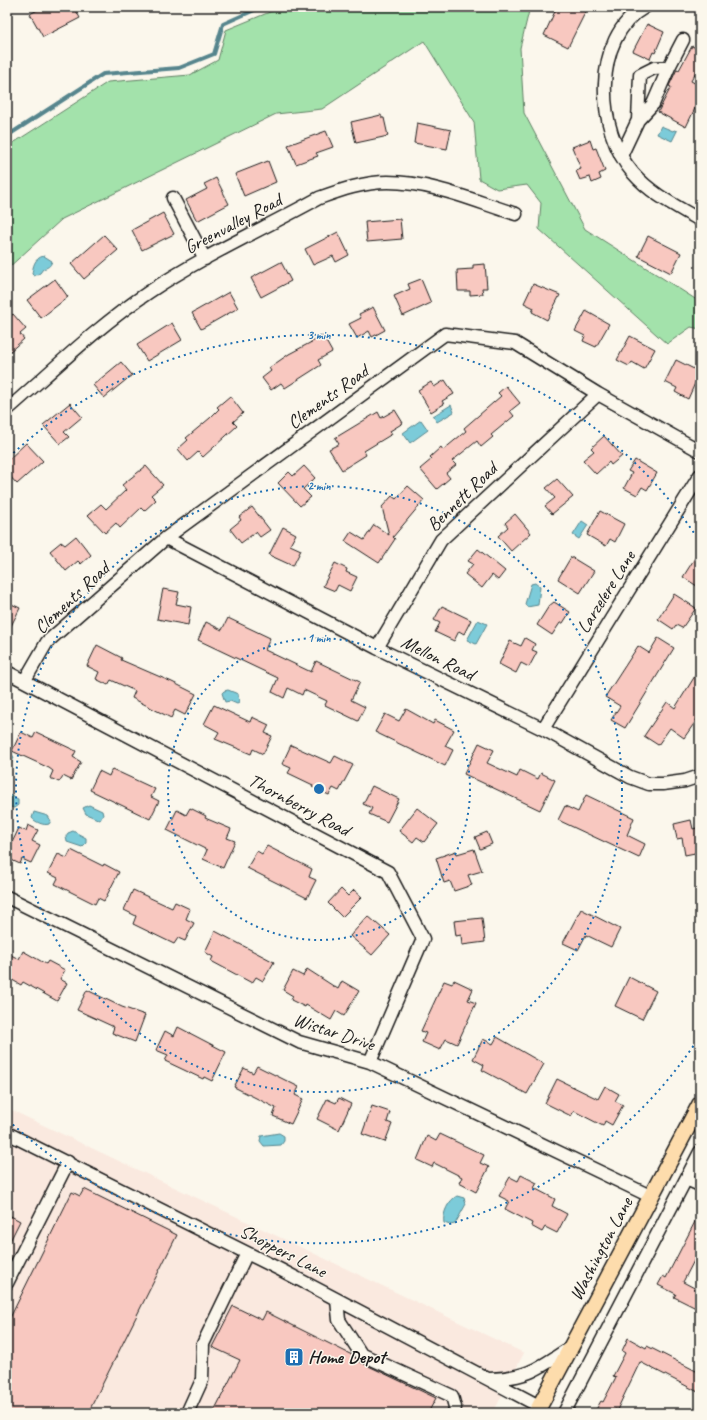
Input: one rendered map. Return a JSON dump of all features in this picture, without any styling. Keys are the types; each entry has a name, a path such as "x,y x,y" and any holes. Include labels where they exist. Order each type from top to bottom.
{"main road":[{"name":"Washington Lane","path":"537,1410 700,1104"}],"street":[{"path":"645,7 635,14 621,30 616,39 606,70 605,103 612,137 621,156 633,173 664,199 700,220"},
{"path":"621,156 638,120 653,104 669,67 683,40"},
{"path":"638,120 640,76 654,68 669,67"},
{"name":"Greenvalley Road","path":"7,410 113,319 148,292 205,259 319,198 337,191 373,183 388,182 420,185 516,214"},
{"path":"173,198 205,259"},
{"name":"Clements Road","path":"25,680 47,642 166,538 445,334 515,343 598,394 700,451"},
{"name":"Bennett Road","path":"377,648 440,540 598,394"},
{"name":"Larzelere Lane","path":"543,729 700,475"},
{"name":"Mellon Road","path":"166,538 377,648 543,729 630,777 649,784 674,783 700,776"},
{"name":"Thornberry Road","path":"7,672 25,680 388,872 423,939 370,1062"},
{"name":"Wistar Drive","path":"7,896 298,1042 370,1062 652,1196"},
{"name":"Shoppers Lane","path":"7,1133 68,1162 337,1300 488,1379 537,1410"},
{"path":"564,1413 700,1152"},
{"path":"7,1282 68,1162"},
{"path":"686,1178 700,1185"},
{"path":"187,1413 202,1380 203,1344 247,1253"},
{"path":"337,1300 339,1320 361,1354 452,1396 455,1408 454,1413"},
{"path":"488,1379 508,1379 531,1373 571,1347"}],"shaded area":[{"path":"7,1108 524,1353 493,1413 7,1413"}],"green space":[{"path":"282,7 530,7 520,48 524,113 585,229 700,302 700,329 691,327 667,344 539,229 541,203 527,185 497,189 479,179 474,122 424,41 322,109 276,114 62,219 7,269 7,147 108,82 190,75 218,60 226,30"}],"water":[{"path":"661,126 677,131 672,141 657,134"},
{"path":"44,256 52,261 51,263 40,273 34,276 32,274 36,261"},
{"path":"451,405 454,412 437,422 433,416"},
{"path":"421,420 428,430 410,443 403,433"},
{"path":"582,521 588,525 579,539 573,535"},
{"path":"535,583 540,587 538,605 527,607 525,604 531,584"},
{"path":"478,620 487,624 476,644 467,640"},
{"path":"228,690 238,694 239,703 237,704 230,701 225,702 222,693"},
{"path":"7,754 12,754 14,758 7,769"},
{"path":"7,794 18,799 18,805 14,808 7,806"},
{"path":"89,805 102,811 103,815 100,820 86,814 83,808"},
{"path":"34,812 48,816 51,821 49,824 37,822 32,818"},
{"path":"73,831 86,838 86,843 82,847 67,842 66,836 68,833"},
{"path":"279,1133 284,1136 284,1141 281,1145 264,1146 260,1141 261,1136"},
{"path":"457,1196 464,1198 466,1204 455,1224 450,1225 444,1223 444,1215 447,1207 451,1200"}],"building":[{"path":"43,7 74,7 80,18 43,37 30,14"},
{"path":"557,7 588,7 568,47 544,35"},
{"path":"647,24 664,32 655,53 653,52 650,59 633,51"},
{"path":"692,46 700,50 700,64 691,81 700,86 700,98 686,127 658,112 671,87 669,86 677,69 679,70"},
{"path":"381,115 382,118 384,118 388,136 356,143 351,122"},
{"path":"417,123 451,130 447,149 414,143"},
{"path":"326,131 333,147 316,153 318,156 296,164 288,145"},
{"path":"590,140 593,149 596,148 605,171 599,174 601,179 592,183 590,177 580,180 576,171 581,169 572,147"},
{"path":"268,161 276,182 244,196 235,174"},
{"path":"216,178 229,204 197,221 186,200 207,189 204,184"},
{"path":"163,213 174,234 142,250 132,230"},
{"path":"400,219 402,239 367,242 365,222"},
{"path":"338,232 349,255 336,262 333,256 313,265 305,249"},
{"path":"104,235 118,250 84,279 71,264"},
{"path":"648,236 681,253 671,273 638,256"},
{"path":"281,262 291,281 261,297 251,278"},
{"path":"485,264 487,288 482,288 483,294 470,295 470,291 458,291 457,270 473,269 473,265"},
{"path":"55,279 68,297 41,318 27,300"},
{"path":"421,279 431,303 403,316 394,296 410,289 408,284"},
{"path":"533,284 560,295 547,320 532,312 534,308 524,303"},
{"path":"229,292 238,308 201,329 192,313"},
{"path":"373,307 385,330 372,337 369,331 357,338 349,324 361,318 359,314"},
{"path":"586,311 609,324 596,347 583,341 585,336 575,331"},
{"path":"13,314 26,329 20,334 24,339 7,354 7,319"},
{"path":"172,323 182,340 147,361 137,345"},
{"path":"323,336 332,352 318,360 321,365 285,388 281,383 271,390 262,378 271,371 269,368 289,354"},
{"path":"630,336 655,349 644,369 632,362 629,366 617,360"},
{"path":"676,360 700,372 688,399 675,392 677,388 665,382"},
{"path":"121,362 132,375 104,398 93,385"},
{"path":"445,380 454,394 442,401 444,404 431,412 418,390 431,382 434,387"},
{"path":"506,386 520,403 510,411 514,416 491,435 493,437 481,447 477,441 452,461 456,465 446,473 450,478 437,489 420,469 432,459 430,457 441,447 443,450 466,431 464,428 501,396 498,393"},
{"path":"230,396 243,413 233,422 237,426 203,457 198,452 188,461 178,449 188,440 186,438 210,418 219,409 217,407"},
{"path":"70,403 82,417 64,432 69,437 60,444 43,425"},
{"path":"395,410 403,423 390,431 392,434 364,451 366,455 342,470 329,449 339,444 335,438 378,412 381,418"},
{"path":"604,436 622,456 611,465 609,462 596,474 583,460 594,451 591,448"},
{"path":"26,443 43,461 17,484 7,473 7,461"},
{"path":"635,460 657,473 647,490 642,487 637,495 624,488 632,473 628,471"},
{"path":"146,466 163,485 151,495 156,500 144,511 141,508 120,528 116,523 105,533 88,515 101,504 106,509 126,490 122,485"},
{"path":"304,466 315,478 303,489 311,497 300,506 278,483 289,472 293,476"},
{"path":"557,479 573,497 552,514 545,506 555,498 546,488"},
{"path":"408,486 424,500 393,537 395,539 379,563 345,541 351,532 364,540 374,525 389,535 382,507 392,496 396,499"},
{"path":"252,507 270,530 260,537 256,532 241,543 230,529 241,520 239,517"},
{"path":"600,511 624,524 615,542 610,539 606,546 587,535"},
{"path":"515,514 531,533 511,551 498,536 508,527 505,523"},
{"path":"283,527 296,534 290,545 301,550 293,566 269,555"},
{"path":"76,536 91,555 81,564 78,561 66,571 50,551 61,542 65,545"},
{"path":"478,549 505,571 498,580 492,575 482,588 465,574 473,564 468,561"},
{"path":"700,550 700,588 683,577"},
{"path":"571,557 594,571 580,593 558,579"},
{"path":"335,563 347,569 346,572 357,577 350,591 338,585 335,591 323,586"},
{"path":"163,589 179,592 176,604 191,607 188,625 157,619"},
{"path":"674,594 696,608 682,628 676,625 673,629 658,619"},
{"path":"7,602 20,608 7,634"},
{"path":"554,602 570,612 563,623 560,623 552,635 537,625 549,606"},
{"path":"442,606 471,620 464,634 459,631 454,641 435,632 440,623 434,620"},
{"path":"228,618 270,638 265,650 311,672 316,661 360,682 351,700 365,707 358,721 325,705 327,701 304,690 302,695 288,688 284,698 272,692 278,678 198,640 206,622 222,630"},
{"path":"525,638 535,644 532,650 537,652 529,667 521,663 516,673 499,664 510,641 521,646"},
{"path":"658,638 674,648 625,728 611,720 620,706 605,697 638,646 649,653"},
{"path":"97,645 122,658 121,660 196,694 185,715 175,710 171,718 132,698 135,691 111,680 108,685 96,679 99,672 87,666"},
{"path":"700,668 700,715 684,738 670,728 658,745 644,736 667,702 675,708"},
{"path":"214,705 250,722 252,717 269,725 265,733 272,736 263,754 253,749 251,754 215,739 219,732 204,724"},
{"path":"406,709 433,724 435,720 454,730 445,746 453,750 445,766 375,732 385,714 399,721"},
{"path":"21,732 33,738 36,732 76,751 73,757 81,762 71,780 63,776 59,782 50,778 53,771 49,768 12,751"},
{"path":"479,743 494,750 487,763 517,777 520,770 538,779 541,773 555,780 540,810 464,774"},
{"path":"291,745 331,763 335,756 353,765 339,791 333,788 329,795 312,787 313,785 288,773 291,768 282,764"},
{"path":"112,769 155,789 151,797 159,801 150,819 90,790 99,771 109,776"},
{"path":"372,786 399,799 387,822 369,814 372,808 363,804"},
{"path":"586,795 634,818 627,835 645,844 639,858 558,820 565,806 578,812"},
{"path":"190,808 206,816 205,818 231,829 227,838 235,841 223,868 203,859 207,850 167,830 177,810 186,815"},
{"path":"417,808 438,824 424,842 417,837 413,842 399,831"},
{"path":"691,820 693,829 700,827 700,852 685,855 682,838 677,839 674,824"},
{"path":"28,825 38,830 32,841 40,845 31,863 22,859 20,864 7,858 7,853 19,828 26,831"},
{"path":"487,832 492,844 480,849 475,837"},
{"path":"267,846 312,869 309,877 316,880 307,898 247,868 257,851 262,854"},
{"path":"474,849 482,871 468,875 472,885 454,891 450,881 444,883 436,858 456,851 457,854"},
{"path":"71,850 103,866 104,864 119,872 104,901 98,898 95,904 55,884 58,878 48,873 58,854 67,858"},
{"path":"341,889 348,896 354,890 362,897 342,917 328,903"},
{"path":"133,890 172,908 175,902 190,909 186,919 194,923 185,941 178,938 174,944 133,924 136,916 124,910"},
{"path":"581,909 620,929 611,947 586,935 578,950 563,943"},
{"path":"368,916 390,935 372,955 350,936"},
{"path":"482,918 485,942 462,945 461,935 456,936 454,921"},
{"path":"215,931 274,962 263,981 256,977 252,983 211,961 213,957 205,952"},
{"path":"23,951 46,964 48,961 65,970 60,979 67,983 57,1001 23,982 21,985 7,977 7,953 19,959"},
{"path":"307,969 338,989 342,981 359,991 344,1016 336,1011 331,1020 306,1005 305,1007 291,1000 293,996 283,990 293,971 303,976"},
{"path":"629,977 656,991 642,1019 615,1006"},
{"path":"454,980 473,989 468,1000 476,1003 457,1044 446,1039 440,1050 422,1042 426,1033 421,1031 444,981 452,984"},
{"path":"87,990 122,1007 145,1015 135,1042 112,1033 114,1027 77,1010"},
{"path":"178,1027 226,1052 212,1081 204,1077 203,1079 165,1061 168,1055 156,1050 165,1031 174,1036"},
{"path":"497,1037 544,1064 527,1094 482,1070 484,1065 473,1059 483,1039 493,1044"},
{"path":"257,1066 299,1087 295,1095 303,1099 291,1124 273,1116 276,1108 234,1087 244,1068 253,1073"},
{"path":"557,1079 598,1099 605,1086 619,1094 615,1101 623,1105 612,1125 605,1121 603,1126 574,1111 571,1116 545,1103"},
{"path":"339,1098 351,1104 339,1130 317,1119 327,1099 336,1103"},
{"path":"372,1106 390,1112 387,1122 392,1124 385,1142 362,1134"},
{"path":"440,1134 484,1155 480,1163 489,1167 476,1192 459,1183 462,1177 434,1163 432,1167 417,1160 427,1136 436,1141"},
{"path":"521,1175 537,1183 534,1188 555,1199 552,1206 567,1214 557,1233 545,1227 542,1232 531,1226 532,1223 505,1209 509,1201 499,1196 510,1177 518,1181"},
{"path":"84,1189 177,1235 88,1413 7,1413 7,1324 72,1192 80,1196"},
{"path":"700,1212 700,1249 683,1282 700,1291 700,1310 674,1297 676,1294 658,1285 663,1276 666,1278"},
{"path":"7,1214 20,1221 7,1247"},
{"name":"Home Depot","path":"233,1306 262,1320 266,1312 354,1356 358,1361 436,1398 428,1413 213,1413 240,1360 212,1347"},
{"path":"628,1338 700,1373 700,1393 640,1362 617,1410 615,1409 613,1413 594,1413 601,1401 603,1402 616,1377 613,1376 625,1353 622,1351"}],"waterway":[{"path":"7,136 103,74 179,68 214,54 223,24 261,7"}],"place":[{"name":"Home Depot","path":"294,1357"}]}
